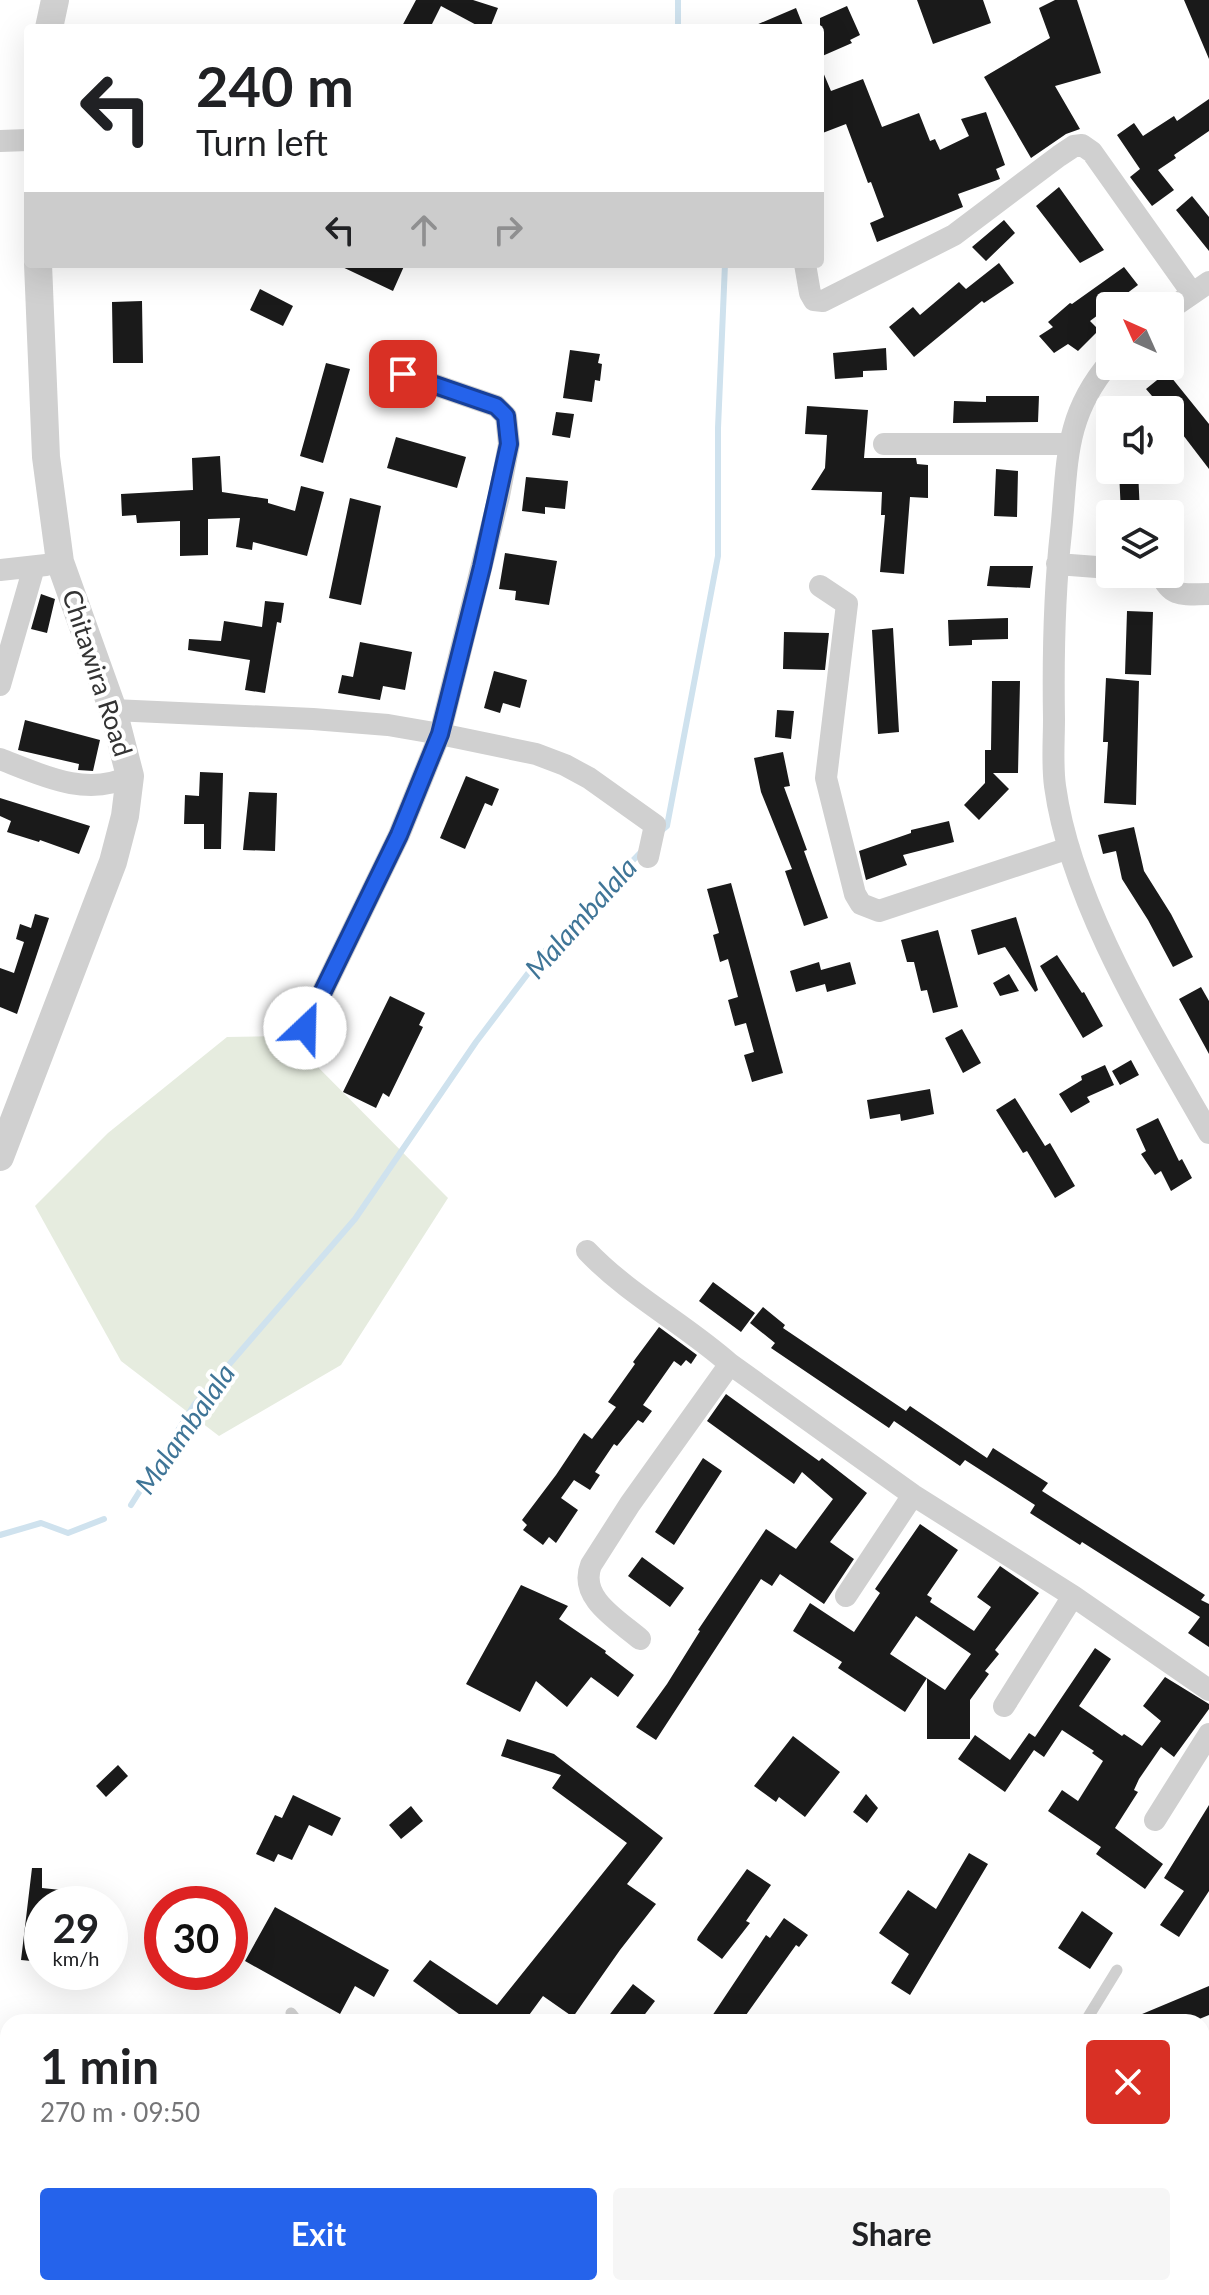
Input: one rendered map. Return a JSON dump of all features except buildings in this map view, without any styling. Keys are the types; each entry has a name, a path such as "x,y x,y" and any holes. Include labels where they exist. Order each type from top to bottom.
{"street":[{"path":"50,24 55,0"},
{"path":"0,141 24,140"},
{"path":"806,268 810,293 814,300 823,301 954,235 1059,156 1074,146 1082,145 1092,152 1201,288 1184,300"},
{"name":"Chitawira Road","path":"0,1157 113,862 125,816 130,776 113,710 47,565 38,268"},
{"path":"305,1028 399,835 440,734 509,444 506,416 496,406 403,374"},
{"path":"1097,380 1083,400 1069,444 1057,564 1053,683 1055,785 1069,848 1082,886 1140,1012 1209,1133"},
{"path":"884,444 1069,444"},
{"path":"1057,564 1096,567"},
{"path":"0,570 47,565 0,685"},
{"path":"820,586 847,604 826,778 855,894 861,904 879,911 1069,848"},
{"path":"1168,588 1174,593 1209,594"},
{"path":"113,710 388,725 536,754 589,778 655,825 648,857"},
{"path":"0,759 64,783 98,786 130,776"},
{"path":"587,1251 601,1266 704,1341 730,1364 913,1495 1073,1596 1209,1690"},
{"path":"640,1639 593,1597 587,1585 587,1575 630,1504 730,1364"},
{"path":"846,1596 913,1495"},
{"path":"1004,1706 1073,1596"},
{"path":"1155,1820 1209,1734"}],"lane":[{"path":"1090,2014 1117,1970"}],"shaded area":[{"path":"287,1036 448,1198 341,1365 219,1436 121,1361 35,1206 108,1133 227,1037"}],"waterway":[{"name":"Malambalala","path":"678,0 678,24"},
{"name":"Malambalala","path":"661,831 667,826 718,556 718,428 725,268"},
{"name":"Malambalala","path":"131,1505 194,1405 355,1219 476,1042 545,951 642,851"},
{"name":"Malambalala","path":"0,1535 41,1523 68,1533 104,1519"}],"route":[{"path":"305,1028 399,835 440,734 509,444 506,416 496,406 403,374"}]}
